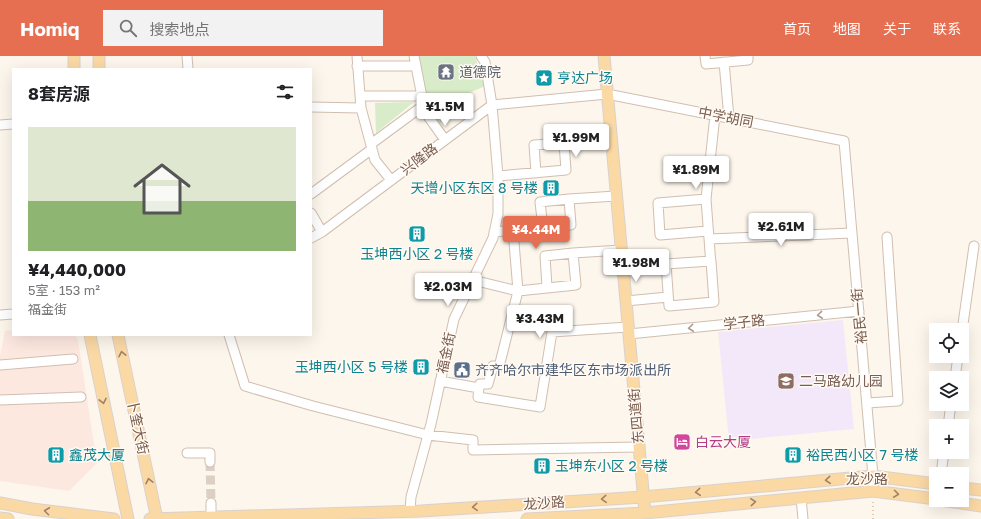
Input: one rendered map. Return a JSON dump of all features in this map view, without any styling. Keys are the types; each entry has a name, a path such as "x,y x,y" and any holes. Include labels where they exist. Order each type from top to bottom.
{"main road":[{"path":"74,56 74,68"},
{"path":"99,56 99,68"},
{"name":"东四道街","path":"604,56 645,516"},
{"name":"卜奎大街","path":"90,336 128,519"},
{"name":"卜奎大街","path":"118,336 157,519"},
{"name":"龙沙路","path":"150,519 410,511 643,497 873,476 929,483"},
{"path":"969,489 981,490"},
{"name":"龙沙路","path":"529,519 645,516 873,491 929,499"},
{"path":"0,503 32,509 114,519"},
{"path":"969,504 981,506"},
{"path":"0,518 8,519"}],"street":[{"path":"187,56 188,68"},
{"path":"357,56 361,108 375,160 391,180"},
{"path":"414,56 425,112 445,140"},
{"name":"福金街","path":"410,511 411,497 428,435 454,319 493,238 498,214 498,176 492,106 485,62 481,56"},
{"path":"705,56 706,64 748,60 748,56"},
{"path":"724,62 729,118"},
{"path":"357,66 416,66"},
{"name":"兴隆路","path":"312,237 322,232 492,106 607,94"},
{"name":"中学胡同","path":"607,94 844,141"},
{"path":"360,96 423,100"},
{"path":"312,193 372,147 423,100"},
{"path":"312,107 361,108"},
{"path":"711,265 711,261 666,264 669,306 714,302 711,265 709,235 706,199 715,115"},
{"path":"0,125 12,124"},
{"name":"裕民一街","path":"844,141 867,403 873,491"},
{"path":"498,176 536,173 566,170 564,142 534,145 536,173"},
{"path":"543,228 540,202 616,196"},
{"path":"494,232 571,226 569,199"},
{"path":"706,199 658,203 660,235 852,233"},
{"path":"312,215 322,232"},
{"path":"440,381 479,388 480,384 488,384 493,366 499,367 518,291 513,230"},
{"path":"867,403 898,401 887,237"},
{"path":"963,323 974,246"},
{"path":"547,287 545,256 621,250"},
{"path":"473,280 518,291 576,285 573,253"},
{"path":"626,301 668,297"},
{"name":"学子路","path":"479,388 478,397 540,407 552,332 628,330 859,311"},
{"path":"0,315 12,314"},
{"path":"229,336 245,386 312,406 428,435 473,440 473,450 639,447"},
{"path":"0,365 73,360"},
{"path":"0,400 81,397"},
{"path":"187,453 210,453 210,462"},
{"path":"801,498 803,519"},
{"path":"211,503 211,517"}],"path":[{"path":"873,491 873,519"}],"shaded area":[{"name":"二马路幼儿园","path":"843,320 854,429 729,441 718,332"},
{"path":"12,330 12,336 76,336 78,340 97,463 69,491 0,481 0,356 5,331"}],"green space":[{"name":"道德院","path":"416,56 475,56 485,86 471,92 473,101 438,125 428,110"},
{"path":"414,102 376,133 375,103"}],"tunnel":[{"path":"210,462 211,503"}],"place":[{"name":"道德院","path":"446,72"},
{"name":"亨达广场","path":"544,78"},
{"name":"天增小区东区 8 号楼","path":"551,188"},
{"name":"玉坤西小区 2 号楼","path":"417,234"},
{"name":"玉坤西小区 5 号楼","path":"421,367"},
{"name":"齐齐哈尔市建华区东市场派出所","path":"462,370"},
{"name":"二马路幼儿园","path":"786,381"},
{"name":"白云大厦","path":"682,442"},
{"name":"鑫茂大厦","path":"56,455"},
{"name":"裕民西小区 7 号楼","path":"793,455"},
{"name":"玉坤东小区 2 号楼","path":"542,466"}]}
